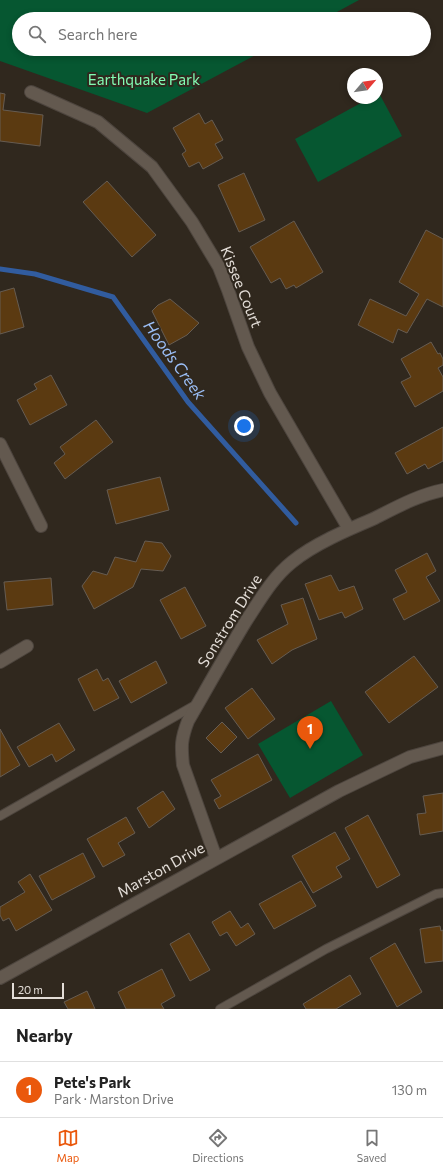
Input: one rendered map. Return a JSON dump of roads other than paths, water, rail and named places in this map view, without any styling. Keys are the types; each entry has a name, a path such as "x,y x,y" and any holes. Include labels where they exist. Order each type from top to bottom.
{"street":[{"name":"Kissee Court","path":"31,92 98,122 152,167 184,210 204,240 219,267 248,347 270,393 349,529"},
{"path":"0,444 41,526"},
{"name":"Sonstrom Drive","path":"216,858 183,765 181,749 185,728 237,636 267,588 280,573 308,550 349,529 415,499 443,490"},
{"path":"0,662 27,646"},
{"name":"Marston Drive","path":"0,978 216,858 339,792 410,757 443,748"}],"lane":[{"path":"0,816 198,704"},
{"path":"220,1009 326,949 436,894 443,893"}],"waterway":[{"name":"Hoods Creek","path":"0,269 35,274 113,297 188,402 296,523"}],"place":[{"name":"Pete's Park","path":"310,749"}],"park label":[{"name":"Earthquake Park","path":"144,80"}]}
